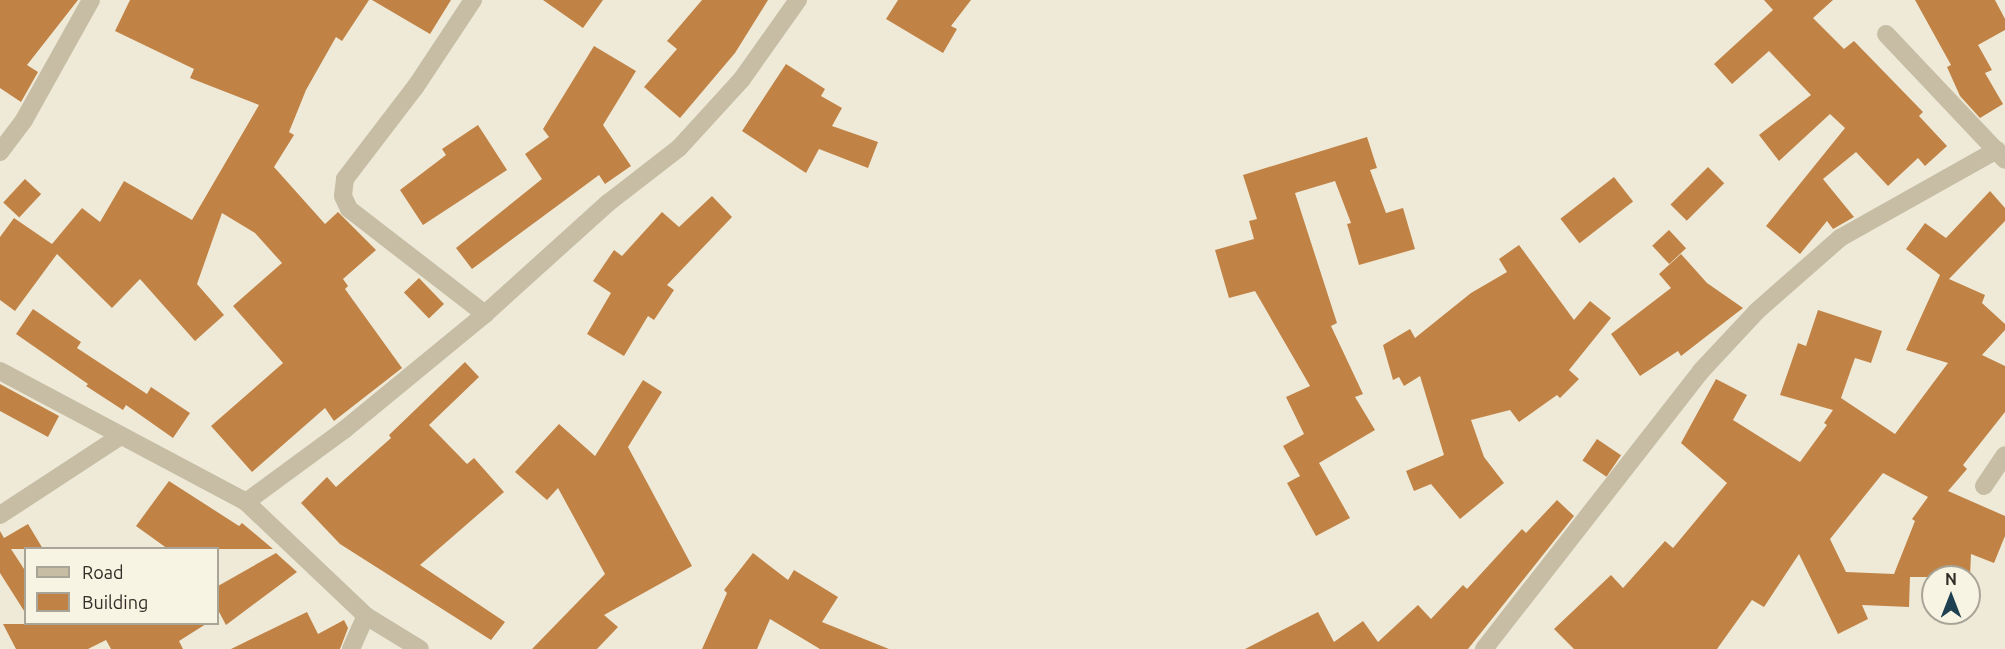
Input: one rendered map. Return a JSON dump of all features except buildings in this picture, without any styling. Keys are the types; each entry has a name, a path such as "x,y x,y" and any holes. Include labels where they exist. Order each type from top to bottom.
{"street":[{"path":"0,152 24,120 92,0"},
{"path":"473,0 416,86 345,179 343,196 349,209 486,314"},
{"path":"246,502 344,430 486,314 608,203 679,148 742,79 798,0"},
{"path":"1484,649 1701,371 1756,311 1840,238 2001,155 1886,34"},
{"path":"0,371 119,437 246,502 366,616 420,649"},
{"path":"0,515 119,437"},
{"path":"1984,486 2005,455"},
{"path":"351,649 366,616"}]}
